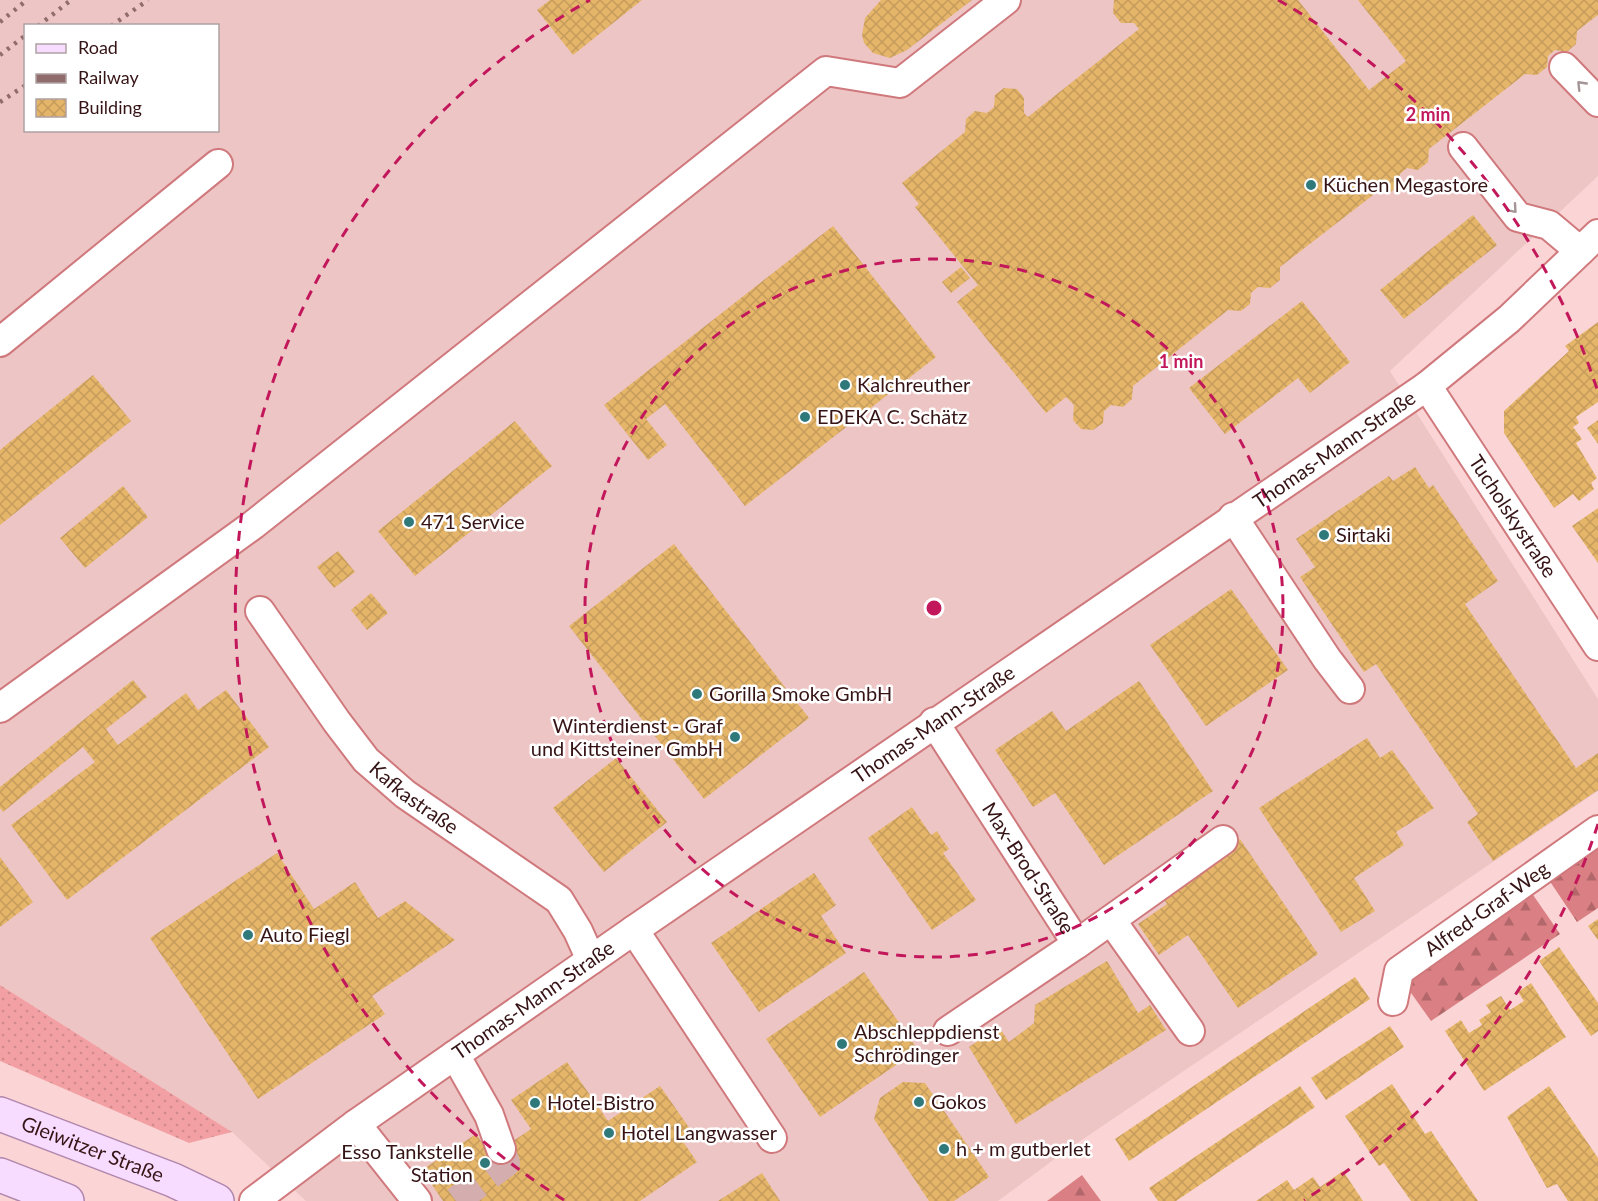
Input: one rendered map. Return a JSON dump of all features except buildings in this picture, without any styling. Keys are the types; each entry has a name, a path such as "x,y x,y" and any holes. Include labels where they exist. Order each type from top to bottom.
{"main road":[{"name":"Gleiwitzer Straße","path":"0,1114 143,1168 217,1201"},
{"path":"0,1175 67,1201"}],"street":[{"path":"0,708 261,519 826,71 900,83 1006,0"},
{"path":"1564,67 1598,102"},
{"path":"1463,147 1518,217 1549,225 1589,243"},
{"path":"0,342 218,164"},
{"name":"Thomas-Mann-Straße","path":"254,1201 356,1124 634,930 934,722 1427,386 1479,345 1589,243"},
{"name":"Tucholskystraße","path":"1427,386 1598,646"},
{"path":"1233,518 1350,690"},
{"name":"Kafkastraße","path":"260,611 366,760 405,794 559,900 578,931 591,960"},
{"name":"Max-Brod-Straße","path":"934,722 1077,944 948,1031"},
{"name":"Alfred-Graf-Weg","path":"1393,1001 1399,970 1598,830"},
{"path":"1077,944 1223,840"},
{"path":"1111,920 1190,1031"},
{"path":"634,930 772,1138"},
{"path":"455,1055 489,1114 501,1149"},
{"path":"356,1124 417,1201"}],"shaded area":[{"path":"0,0 1598,0 1598,176 1390,371 1598,699 1598,791 1064,1152 998,1201 306,1201 232,1132 0,985"},
{"path":"0,985 232,1132 189,1143 0,1061"}],"green space":[{"path":"1598,843 1598,908 1577,922 1547,877"},
{"path":"1529,889 1560,934 1431,1021 1399,976"},
{"path":"1082,1175 1101,1201 1047,1201"}],"tunnel":[{"path":"456,1201 506,1163 501,1149"}],"railway":[{"path":"0,22 27,0"},
{"path":"41,24 71,0"},
{"path":"114,24 148,0"},
{"path":"0,55 24,37"},
{"path":"0,102 24,86"}],"place":[{"name":"Küchen Megastore","path":"1311,185"},
{"name":"Kalchreuther","path":"845,385"},
{"name":"EDEKA C. Schätz","path":"805,417"},
{"name":"471 Service","path":"409,522"},
{"name":"Sirtaki","path":"1324,535"},
{"name":"Gorilla Smoke GmbH","path":"697,694"},
{"name":"Winterdienst - Graf und Kittsteiner GmbH","path":"735,737"},
{"name":"Auto Fiegl","path":"248,935"},
{"name":"Abschleppdienst Schrödinger","path":"842,1044"},
{"name":"Gokos","path":"919,1102"},
{"name":"Hotel-Bistro","path":"535,1103"},
{"name":"Hotel Langwasser","path":"609,1133"},
{"name":"h + m gutberlet","path":"944,1149"},
{"name":"Esso Tankstelle Station","path":"485,1163"}]}
